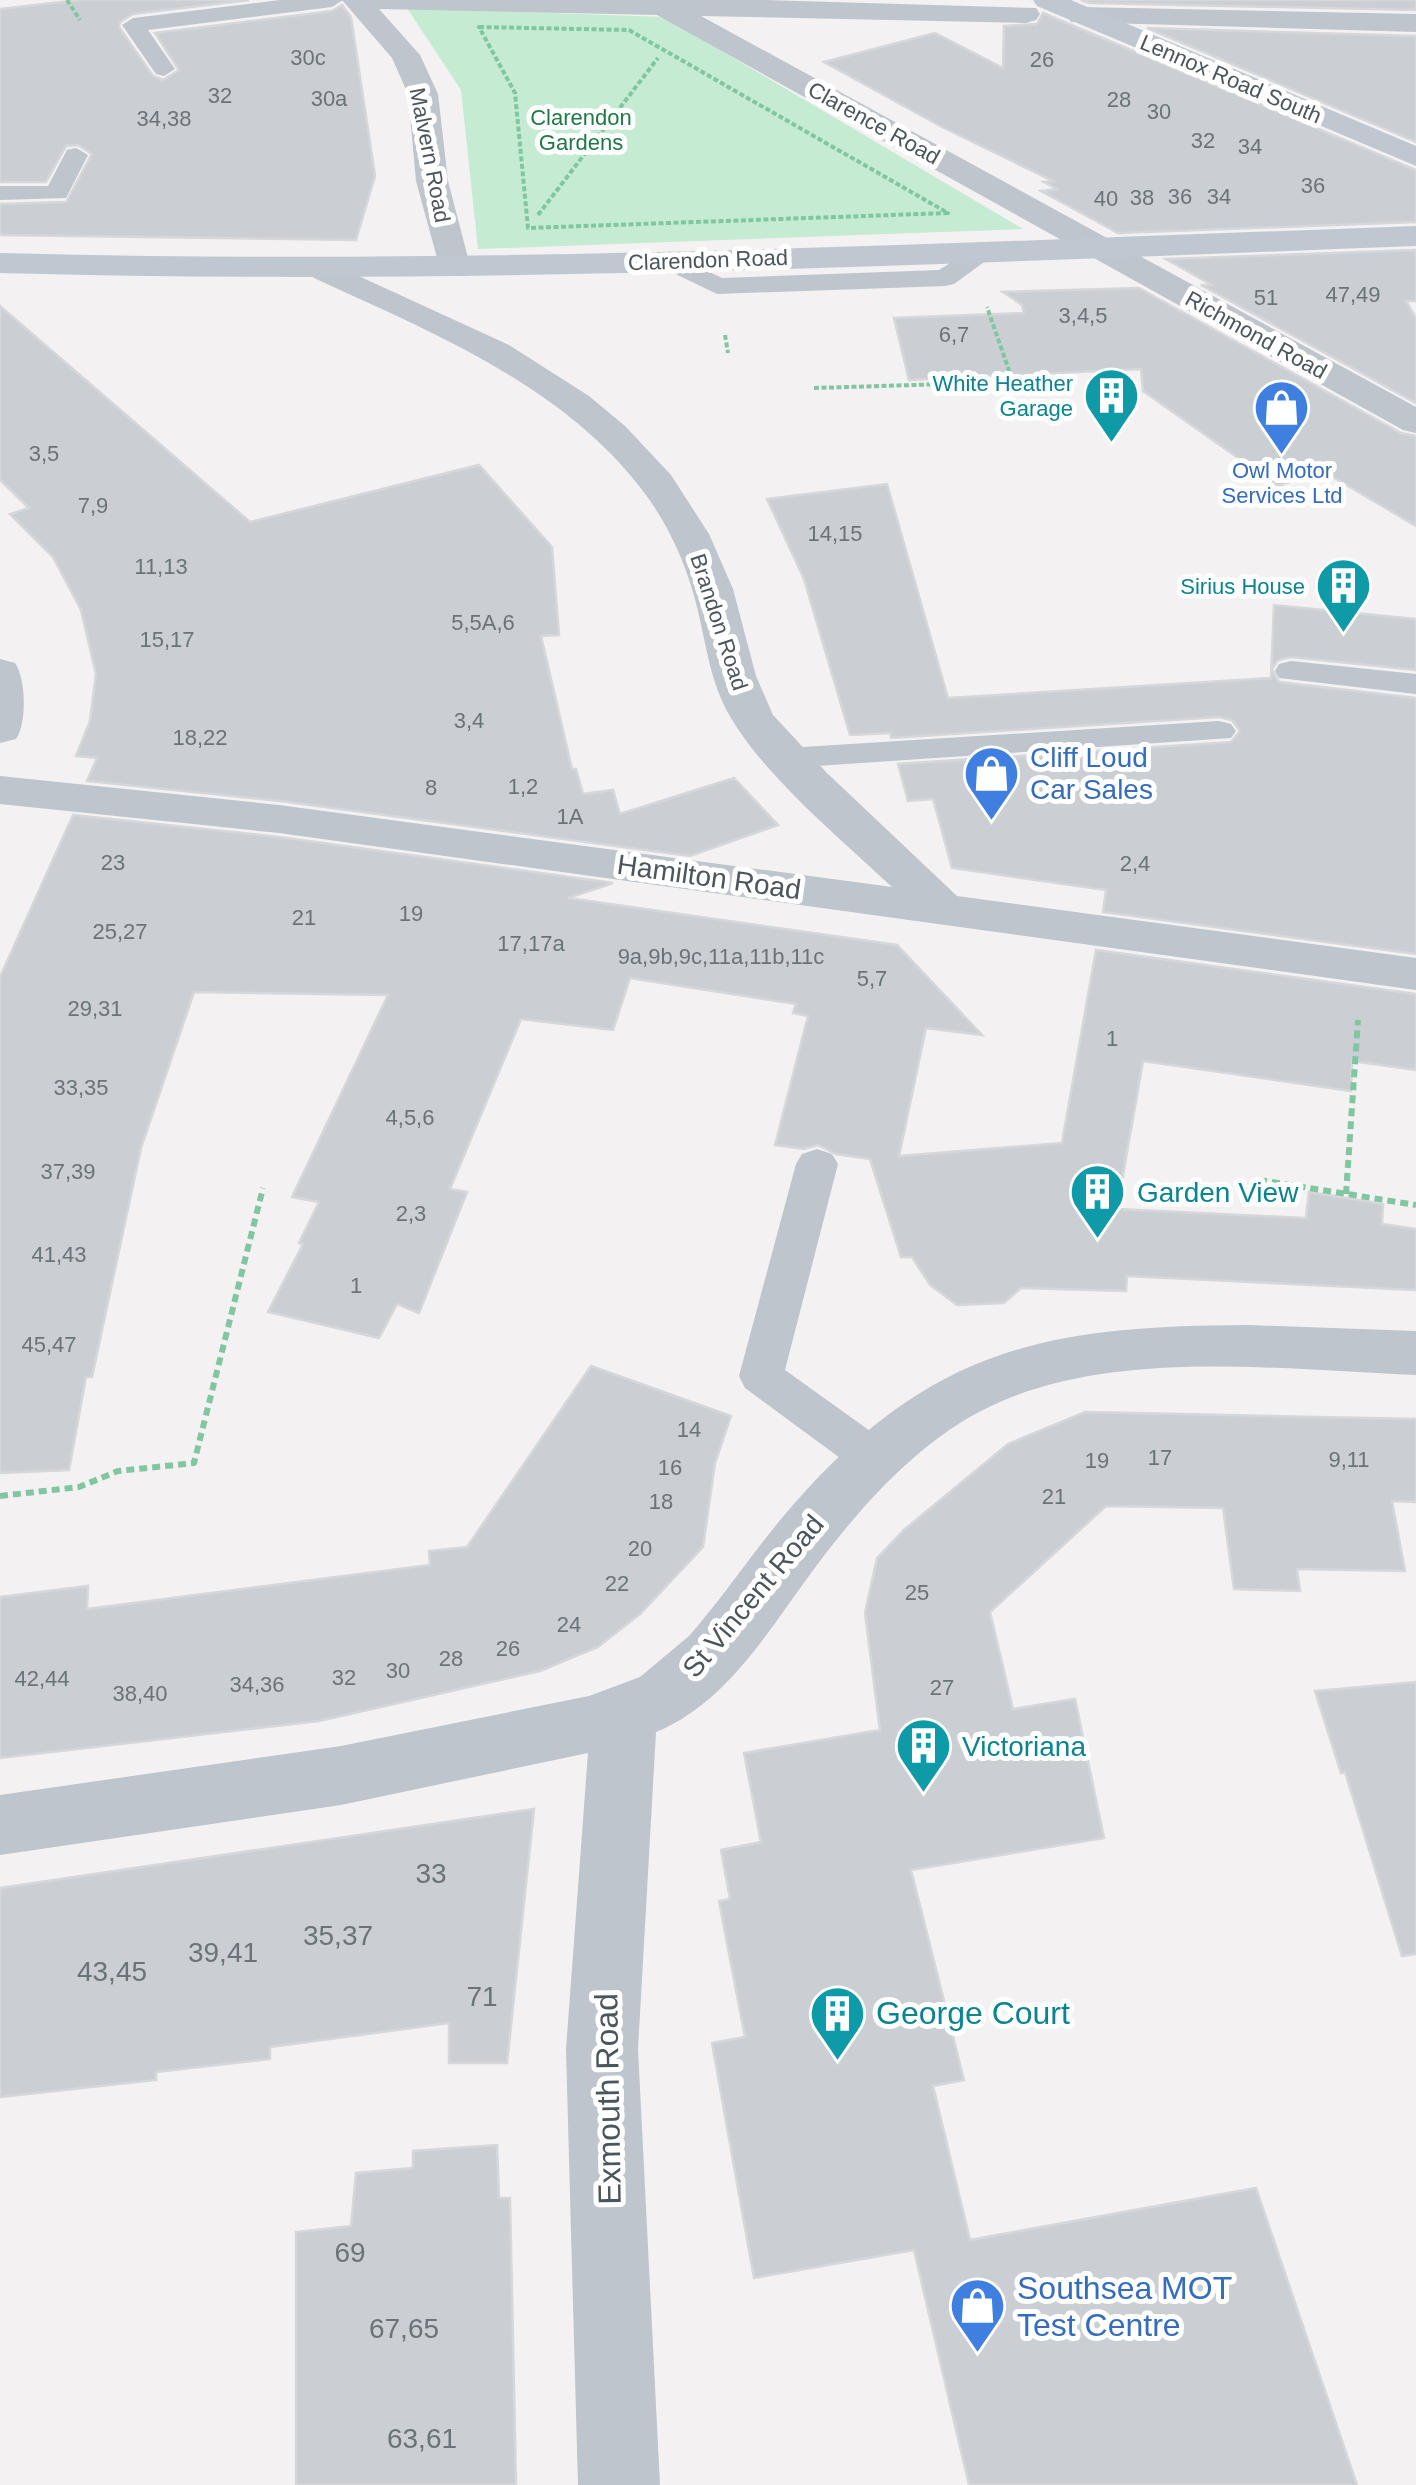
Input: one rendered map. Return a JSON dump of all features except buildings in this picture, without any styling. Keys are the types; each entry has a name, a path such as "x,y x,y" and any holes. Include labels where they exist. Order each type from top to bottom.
{"street":[{"path":"357,0 1036,7"},
{"name":"Malvern Road","path":"357,0 405,55 422,94 432,181 454,269"},
{"name":"Clarence Road","path":"658,4 1097,247"},
{"name":"Lennox Road South","path":"1036,7 1080,16 1416,158"},
{"path":"1080,16 1416,23"},
{"name":"Clarendon Road","path":"0,263 326,271 454,269 1416,236"},
{"name":"Richmond Road","path":"1097,247 1416,422"},
{"name":"Brandon Road","path":"326,271 488,348 547,383 608,431 646,469 684,522 717,604 732,675 752,717 787,758 942,909"},
{"path":"0,672 0,730"},
{"name":"Hamilton Road","path":"0,790 279,819 1416,974"},
{"name":"St Vincent Road","path":"0,1824 336,1776 508,1743 624,1714 661,1698 704,1662 830,1504 875,1459 934,1411 970,1390 1025,1370 1098,1353 1151,1348 1416,1353"},
{"name":"Exmouth Road","path":"620,2485 602,2049 624,1714"}],"lane":[{"path":"164,69 133,24 332,0"},
{"path":"0,193 58,193 76,155"},
{"path":"672,262 717,286 945,278 982,250"},
{"path":"1291,671 1416,684"},
{"path":"787,758 1219,731"},
{"path":"818,1164 761,1376 875,1459"}],"path":[{"path":"67,0 84,26"},
{"path":"479,27 629,30 948,213 528,228 515,93 479,27"},
{"path":"528,228 663,52 730,44"},
{"path":"814,388 1013,382 979,285 945,278"},
{"path":"1346,1194 1362,966"},
{"path":"1259,1180 1416,1206"},
{"path":"0,1496 79,1487 118,1471 194,1463 264,1188"}],"green space":[{"name":"Clarendon Gardens","path":"407,8 664,17 1023,229 478,249 461,90"}],"place":[{"name":"White Heather Garage","path":"1112,445"},
{"name":"Owl Motor Services Ltd","path":"1282,456"},
{"name":"Sirius House","path":"1344,635"},
{"name":"Cliff Loud Car Sales","path":"991,822"},
{"name":"Garden View","path":"1098,1241"},
{"name":"Victoriana","path":"923,1795"},
{"name":"George Court","path":"837,2062"},
{"name":"Southsea MOT Test Centre","path":"978,2355"}]}
